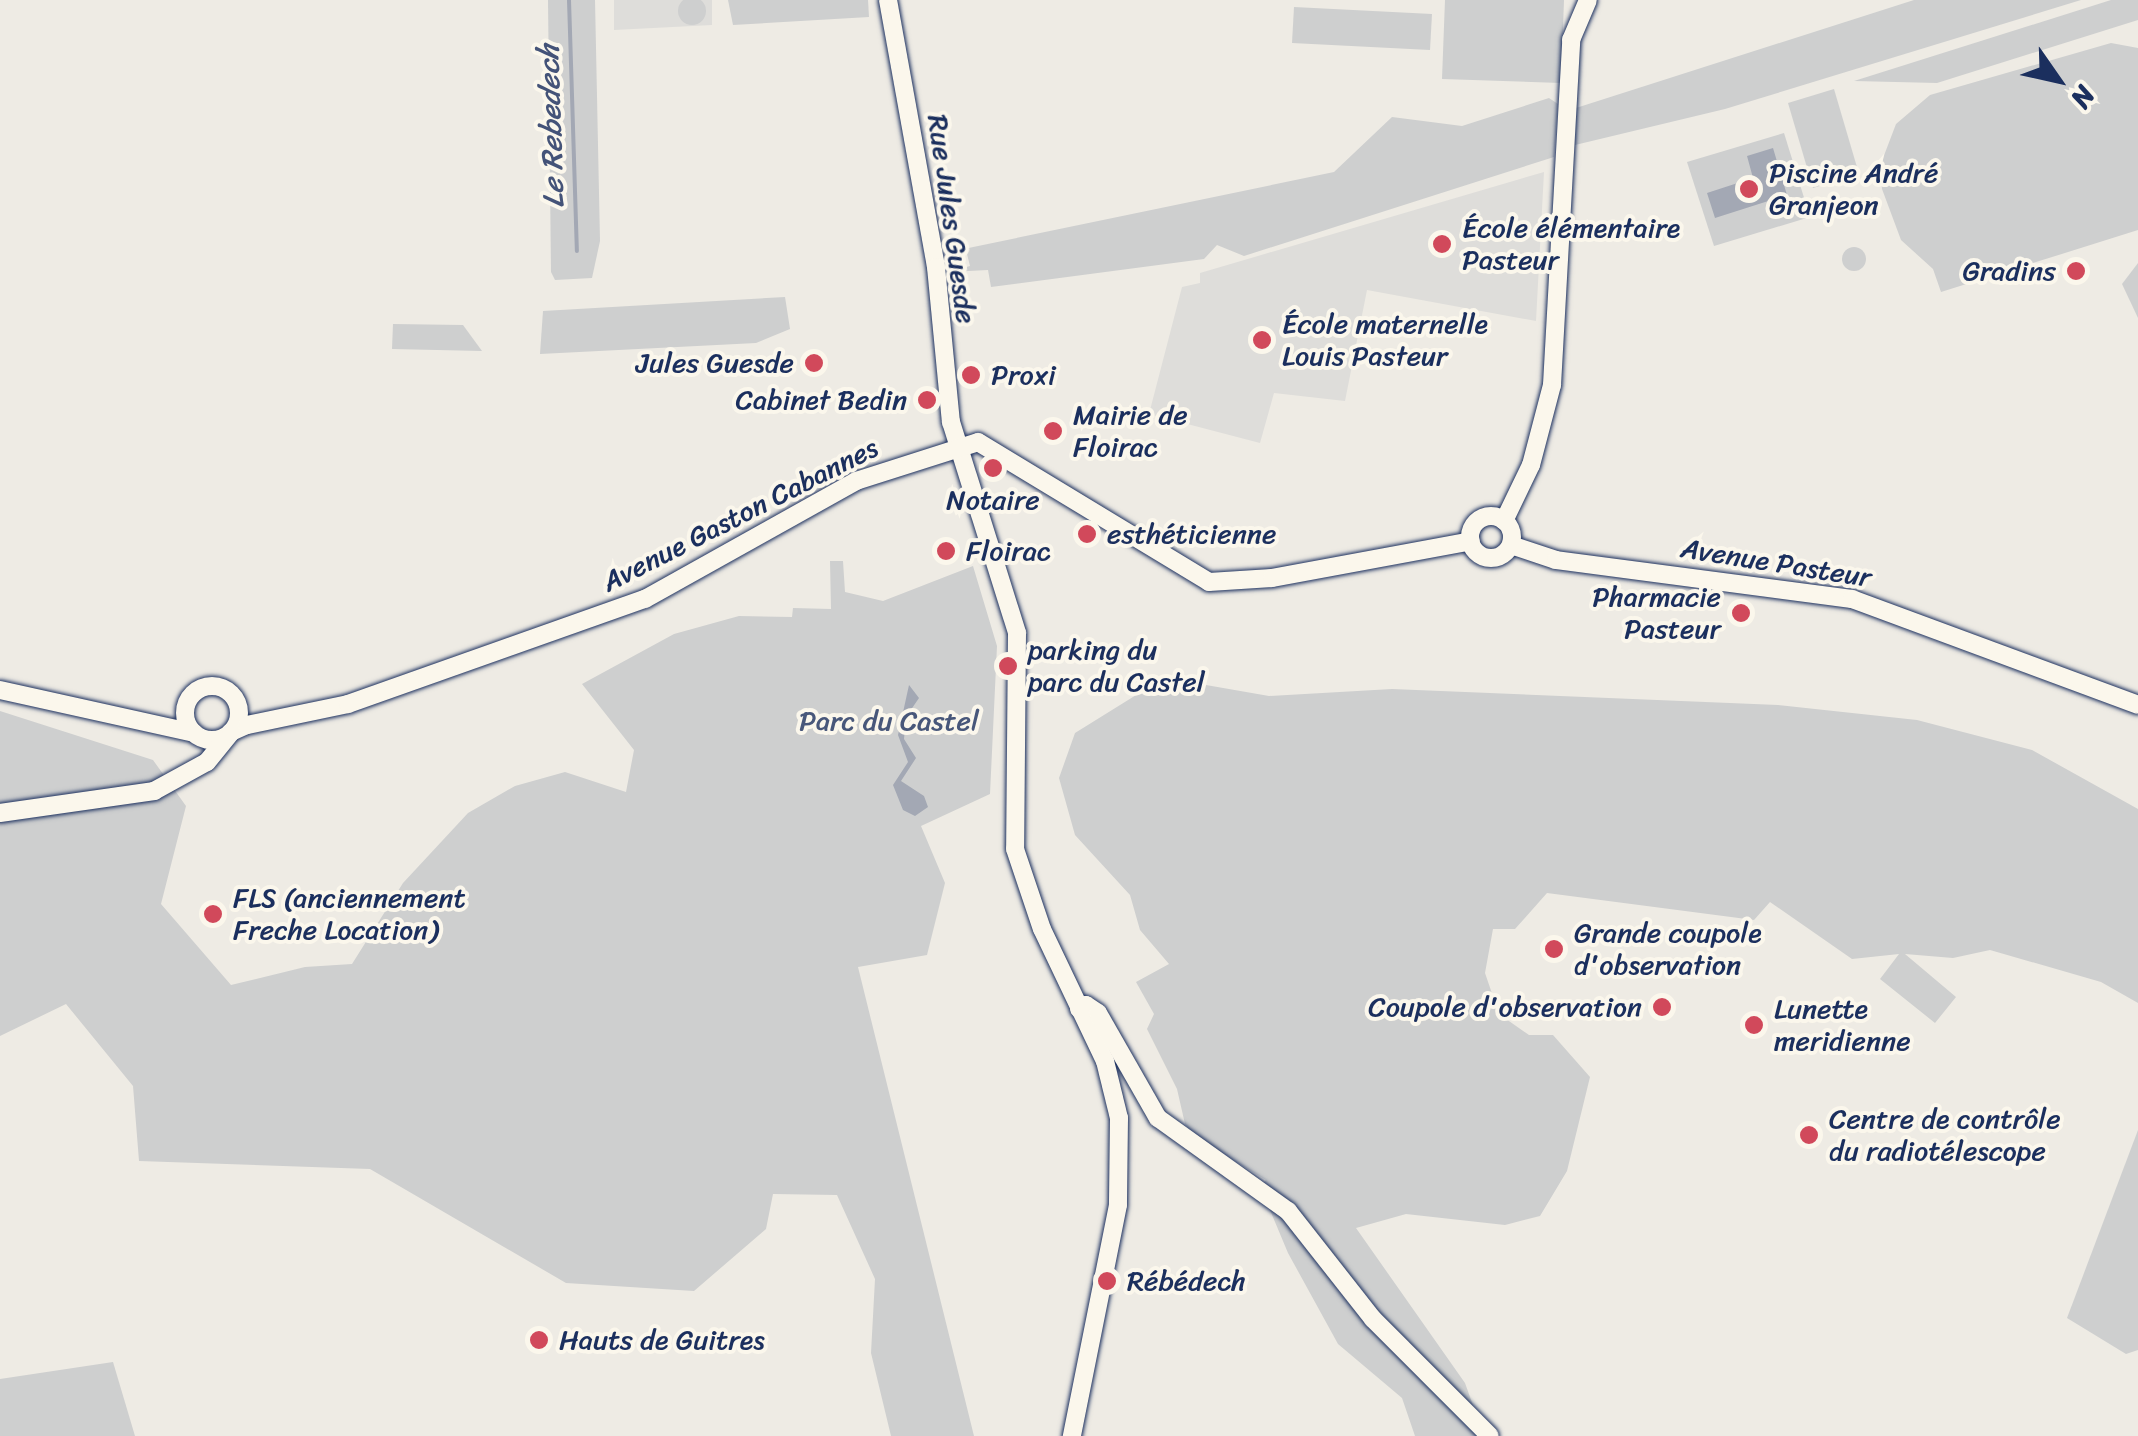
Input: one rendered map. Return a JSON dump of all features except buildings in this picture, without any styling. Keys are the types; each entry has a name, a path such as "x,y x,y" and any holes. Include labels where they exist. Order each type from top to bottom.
{"street":[{"name":"Rue Jules Guesde","path":"888,0 936,267 945,392 1018,633 1015,850 1078,1009"},
{"path":"1470,541 1489,558 1511,544 1504,521 1532,465 1552,385 1571,40 1588,0"},
{"path":"960,446 996,447 1215,583 1470,541"},
{"name":"Avenue Gaston Cabannes","path":"232,732 376,692 645,599 856,481 960,446"},
{"path":"1470,541 1477,522 1504,521"},
{"name":"Avenue Pasteur","path":"1511,544 1556,560 1852,598 2138,705"},
{"path":"0,813 74,798 135,796 191,770 227,744 236,701 210,686 186,706 152,725"},
{"path":"0,690 200,736 232,732"},
{"name":"Avenue Gaston Cabannes","path":"236,701 272,712 376,692"},
{"path":"186,706 200,736 191,770"},
{"path":"1078,1009 1090,1006 1098,1013 1158,1118 1288,1211 1372,1319 1490,1436"},
{"path":"1064,1436 1111,1166 1103,1094 1078,1009"},
{"path":"1072,1436 1121,1166 1114,1090 1078,1009"}],"shaded area":[{"path":"614,0 712,0 712,25 614,30"},
{"path":"1773,148 1787,195 1715,218 1707,193 1753,178 1747,156"},
{"path":"1544,172 1536,321 1367,290 1345,401 1274,393 1260,443 1149,414 1182,287 1200,283 1200,273"},
{"path":"909,685 919,698 906,717 904,739 916,758 901,781 924,796 928,807 915,816 903,810 893,785 908,762 898,735"}],"green space":[{"path":"692,-3 702,1 706,11 702,21 692,25 682,21 678,11 682,1"},
{"path":"548,0 595,0 600,241 592,278 555,280 551,272"},
{"path":"728,0 868,0 869,17 733,25"},
{"path":"1445,0 1564,0 1561,83 1442,79"},
{"path":"1914,0 2081,0 1725,109 1575,145 1576,108"},
{"path":"2111,0 2138,0 2138,20 1937,83 1854,81"},
{"path":"1294,7 1432,14 1430,50 1292,43"},
{"path":"2111,43 2138,48 2138,230 1941,292 1933,269 1901,240 1882,189 1880,166 1896,124 1930,95"},
{"path":"1834,89 1859,174 1813,188 1788,103"},
{"path":"1549,98 1558,104 1554,157 1244,256 1217,245 1204,259 991,287 988,270 949,272 970,266 967,254 954,251 1334,172 1392,117 1462,126"},
{"name":"Piscine André Granjeon","path":"1784,133 1810,217 1714,246 1687,162"},
{"path":"1854,247 1863,250 1863,268 1854,271 1845,268 1842,259 1845,250"},
{"path":"2138,263 2138,318 2122,284"},
{"path":"785,297 790,329 756,343 540,354 543,311"},
{"path":"393,324 463,325 482,351 392,349"},
{"name":"Parc du Castel","path":"830,561 843,561 845,592 883,601 973,566 997,646 990,794 921,826 945,883 927,955 858,967 974,1436 891,1436 871,1353 875,1279 837,1195 773,1194 766,1229 694,1291 566,1283 370,1169 139,1161 133,1086 66,1004 0,1036 0,711 153,760 186,806 161,904 231,985 305,967 352,964 403,883 468,813 515,786 565,772 626,792 634,750 582,684 674,634 739,616 792,617 793,608 831,609"},
{"path":"1206,685 1269,696 1392,689 1778,705 1917,720 2032,750 2138,809 2138,1003 2101,982 1990,950 1953,958 1905,954 1956,997 1935,1023 1880,979 1899,954 1852,959 1770,902 1754,920 1547,893 1515,929 1493,929 1485,973 1499,1014 1529,1035 1553,1035 1590,1077 1567,1171 1540,1216 1505,1225 1406,1214 1356,1228 1465,1383 1484,1436 1415,1436 1402,1398 1338,1344 1288,1253 1260,1186 1266,1180 1197,1138 1185,1124 1177,1089 1147,1029 1154,1014 1136,982 1169,964 1140,930 1130,895 1075,835 1059,778 1075,733 1141,692"},
{"path":"2138,1130 2138,1350 2126,1354 2067,1318"},
{"path":"113,1362 135,1436 0,1436 0,1379"}],"waterway":[{"name":"Le Rebedech","path":"569,0 577,251"}],"place":[{"name":"Piscine André Granjeon","path":"1749,189"},
{"name":"École élémentaire Pasteur","path":"1442,244"},
{"name":"Gradins","path":"2076,271"},
{"name":"École maternelle Louis Pasteur","path":"1262,340"},
{"name":"Jules Guesde","path":"814,363"},
{"name":"Proxi","path":"971,375"},
{"name":"Cabinet Bedin","path":"927,400"},
{"name":"Mairie de Floirac","path":"1053,431"},
{"name":"Notaire","path":"993,468"},
{"name":"esthéticienne","path":"1087,534"},
{"name":"Floirac","path":"946,551"},
{"name":"Pharmacie Pasteur","path":"1741,613"},
{"name":"parking du parc du Castel","path":"1008,666"},
{"name":"FLS (anciennement Freche Location)","path":"213,914"},
{"name":"Grande coupole d'observation","path":"1554,949"},
{"name":"Coupole d'observation","path":"1662,1007"},
{"name":"Lunette meridienne","path":"1754,1025"},
{"name":"Centre de contrôle du radiotélescope","path":"1809,1135"},
{"name":"Rébédech","path":"1107,1281"},
{"name":"Hauts de Guitres","path":"539,1340"}]}
